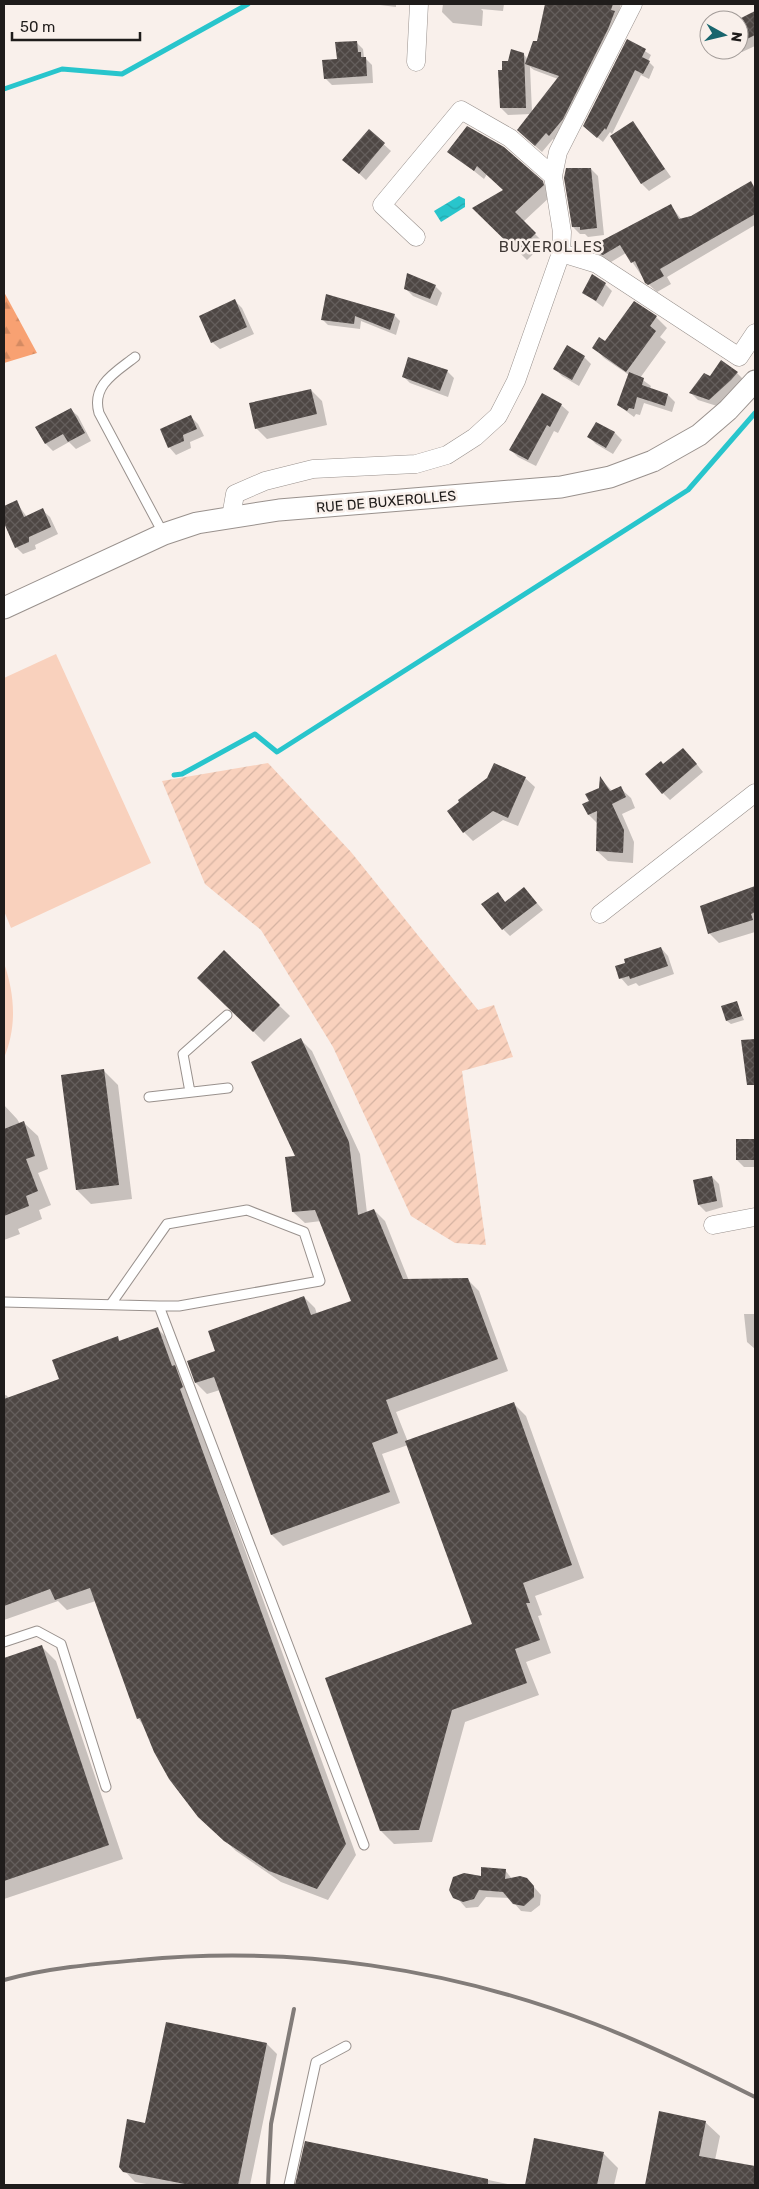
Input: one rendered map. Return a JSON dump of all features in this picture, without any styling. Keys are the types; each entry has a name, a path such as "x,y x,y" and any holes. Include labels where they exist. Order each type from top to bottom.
{"street":[{"path":"416,62 419,4"},
{"path":"231,517 235,494 265,481 313,469 416,464 447,455 475,437 498,416 516,381 561,253 562,232 553,176 558,152 633,4"},
{"path":"416,238 382,205 461,110 510,138 553,176"},
{"path":"561,253 597,264 739,357 755,333"},
{"name":"RUE DE BUXEROLLES","path":"4,608 164,534 197,524 279,510 561,487 610,478 653,461 699,435 728,410 755,381"},
{"path":"600,914 755,793"},
{"path":"713,1225 755,1217"}],"lane":[{"path":"135,357 99,388 96,403 99,413 164,534"},
{"path":"190,1092 184,1054 227,1015"},
{"path":"149,1097 228,1088"},
{"path":"4,1302 178,1306 320,1281 304,1232 247,1210 167,1224 111,1304"},
{"path":"159,1306 364,1845"},
{"path":"4,1642 37,1631 62,1644 106,1787"},
{"path":"289,2185 316,2062 346,2046"}],"green space":[{"path":"4,292 37,353 4,363"}],"shaded area":[{"path":"56,654 151,863 11,928 4,911 4,678"},
{"path":"268,763 351,852 478,1010 494,1005 513,1057 462,1071 486,1245 455,1243 411,1216 333,1047 261,930 205,884 162,781"},
{"path":"4,963 12,999 13,1023 4,1058"}],"water":[{"path":"459,196 465,199 465,207 441,222 434,211"}],"building":[{"path":"545,4 613,4 611,10 615,11 608,29 563,119 549,136 546,133 535,146 517,130 559,76 525,64 533,41 537,41"},
{"path":"755,11 755,35 749,38 749,14"},
{"path":"627,39 646,49 642,57 650,61 643,74 635,70 606,130 605,128 597,138 583,126"},
{"path":"357,41 358,52 361,52 361,57 366,57 367,76 324,79 322,60 337,59 335,42"},
{"path":"511,49 524,53 526,108 500,108 498,70 502,70 502,61 508,61"},
{"path":"633,121 665,169 641,184 610,136"},
{"path":"467,126 504,147 543,181 544,185 515,212 536,233 517,252 472,208 503,190 477,166 474,171 447,152"},
{"path":"369,129 385,143 359,174 342,160"},
{"path":"566,168 591,168 597,228 580,230 580,227 572,227 564,178"},
{"path":"751,181 755,189 755,214 660,269 664,276 648,285 645,283 635,261 631,263 620,245 603,255 586,249 671,204 679,219 691,216"},
{"path":"407,273 436,285 430,299 404,289"},
{"path":"592,274 606,283 596,301 582,293"},
{"path":"326,294 395,314 390,330 355,316 354,324 321,320"},
{"path":"235,299 247,327 211,343 199,316"},
{"path":"634,301 657,316 650,326 656,331 626,372 592,348 599,337 605,341"},
{"path":"567,345 585,356 572,380 553,369"},
{"path":"408,357 448,370 440,391 402,377"},
{"path":"721,360 738,372 731,380 709,400 689,393 704,373 710,376"},
{"path":"629,372 644,378 642,385 668,394 665,406 637,397 634,409 629,408 627,411 617,405"},
{"path":"311,389 317,414 255,429 249,403"},
{"path":"542,393 562,404 550,427 547,425 528,460 509,450"},
{"path":"71,408 85,433 68,442 63,434 45,444 35,427"},
{"path":"191,415 197,429 183,435 184,441 168,448 160,429"},
{"path":"596,422 615,432 606,448 587,437"},
{"path":"17,500 24,517 43,508 51,527 29,537 29,542 15,548 4,523 4,506"},
{"path":"683,748 697,764 662,794 645,774 661,761 663,764"},
{"path":"494,763 526,777 508,818 493,811 463,833 447,811 487,778"},
{"path":"600,776 610,791 621,786 626,797 612,804 624,830 623,853 596,851 597,811 588,815 582,804 589,801 585,794 599,788"},
{"path":"755,886 755,912 751,914 753,920 708,934 700,906"},
{"path":"524,887 537,903 502,930 481,904 498,892 505,902"},
{"path":"661,947 668,966 630,979 629,976 619,979 615,966 625,963 624,959"},
{"path":"224,950 280,1005 253,1032 197,978"},
{"path":"737,1001 742,1016 726,1021 721,1006"},
{"path":"301,1038 349,1142 358,1215 374,1209 403,1279 468,1278 498,1359 386,1400 398,1433 372,1443 390,1492 271,1535 214,1377 195,1383 187,1361 215,1351 208,1331 304,1296 311,1315 351,1301 315,1210 292,1212 285,1157 295,1156 251,1062"},
{"path":"755,1039 755,1085 747,1085 741,1040"},
{"path":"104,1069 119,1185 76,1190 61,1075"},
{"path":"24,1121 35,1156 26,1159 38,1191 26,1196 29,1206 4,1216 4,1129"},
{"path":"736,1139 755,1139 755,1160 736,1160"},
{"path":"712,1176 717,1201 698,1205 693,1180"},
{"path":"158,1327 172,1366 175,1365 183,1387 180,1389 346,1844 317,1889 269,1871 224,1841 198,1817 169,1779 154,1752 140,1718 137,1719 90,1588 55,1600 50,1589 4,1606 4,1399 59,1379 52,1360 118,1336 119,1341"},
{"path":"514,1402 572,1565 523,1583 530,1603 526,1603 540,1640 515,1649 527,1683 452,1710 419,1830 380,1831 325,1678 472,1624 405,1441"},
{"path":"42,1645 109,1845 4,1881 4,1658"},
{"path":"481,1867 506,1869 505,1879 520,1876 527,1878 534,1886 534,1897 524,1906 513,1904 503,1892 479,1890 474,1899 463,1902 453,1898 449,1890 453,1877 464,1873 481,1876"},
{"path":"166,2022 267,2043 238,2185 190,2185 123,2172 119,2167 127,2119 145,2123"},
{"path":"659,2111 706,2121 699,2156 755,2166 755,2185 645,2185"},
{"path":"534,2138 604,2152 597,2185 525,2185"},
{"path":"305,2141 488,2179 488,2185 295,2185"}],"waterway":[{"path":"4,89 62,69 122,74 248,4"},
{"path":"174,775 182,774 255,734 277,752 688,490 755,413"}],"railway":[{"path":"4,1980 37,1972 71,1967 197,1956 255,1956 371,1965 428,1975 484,1988 540,2005 595,2024 636,2041 755,2097"},
{"path":"268,2185 271,2124 294,2009"}],"district":[{"name":"BUXEROLLES","path":"551,247"}]}
